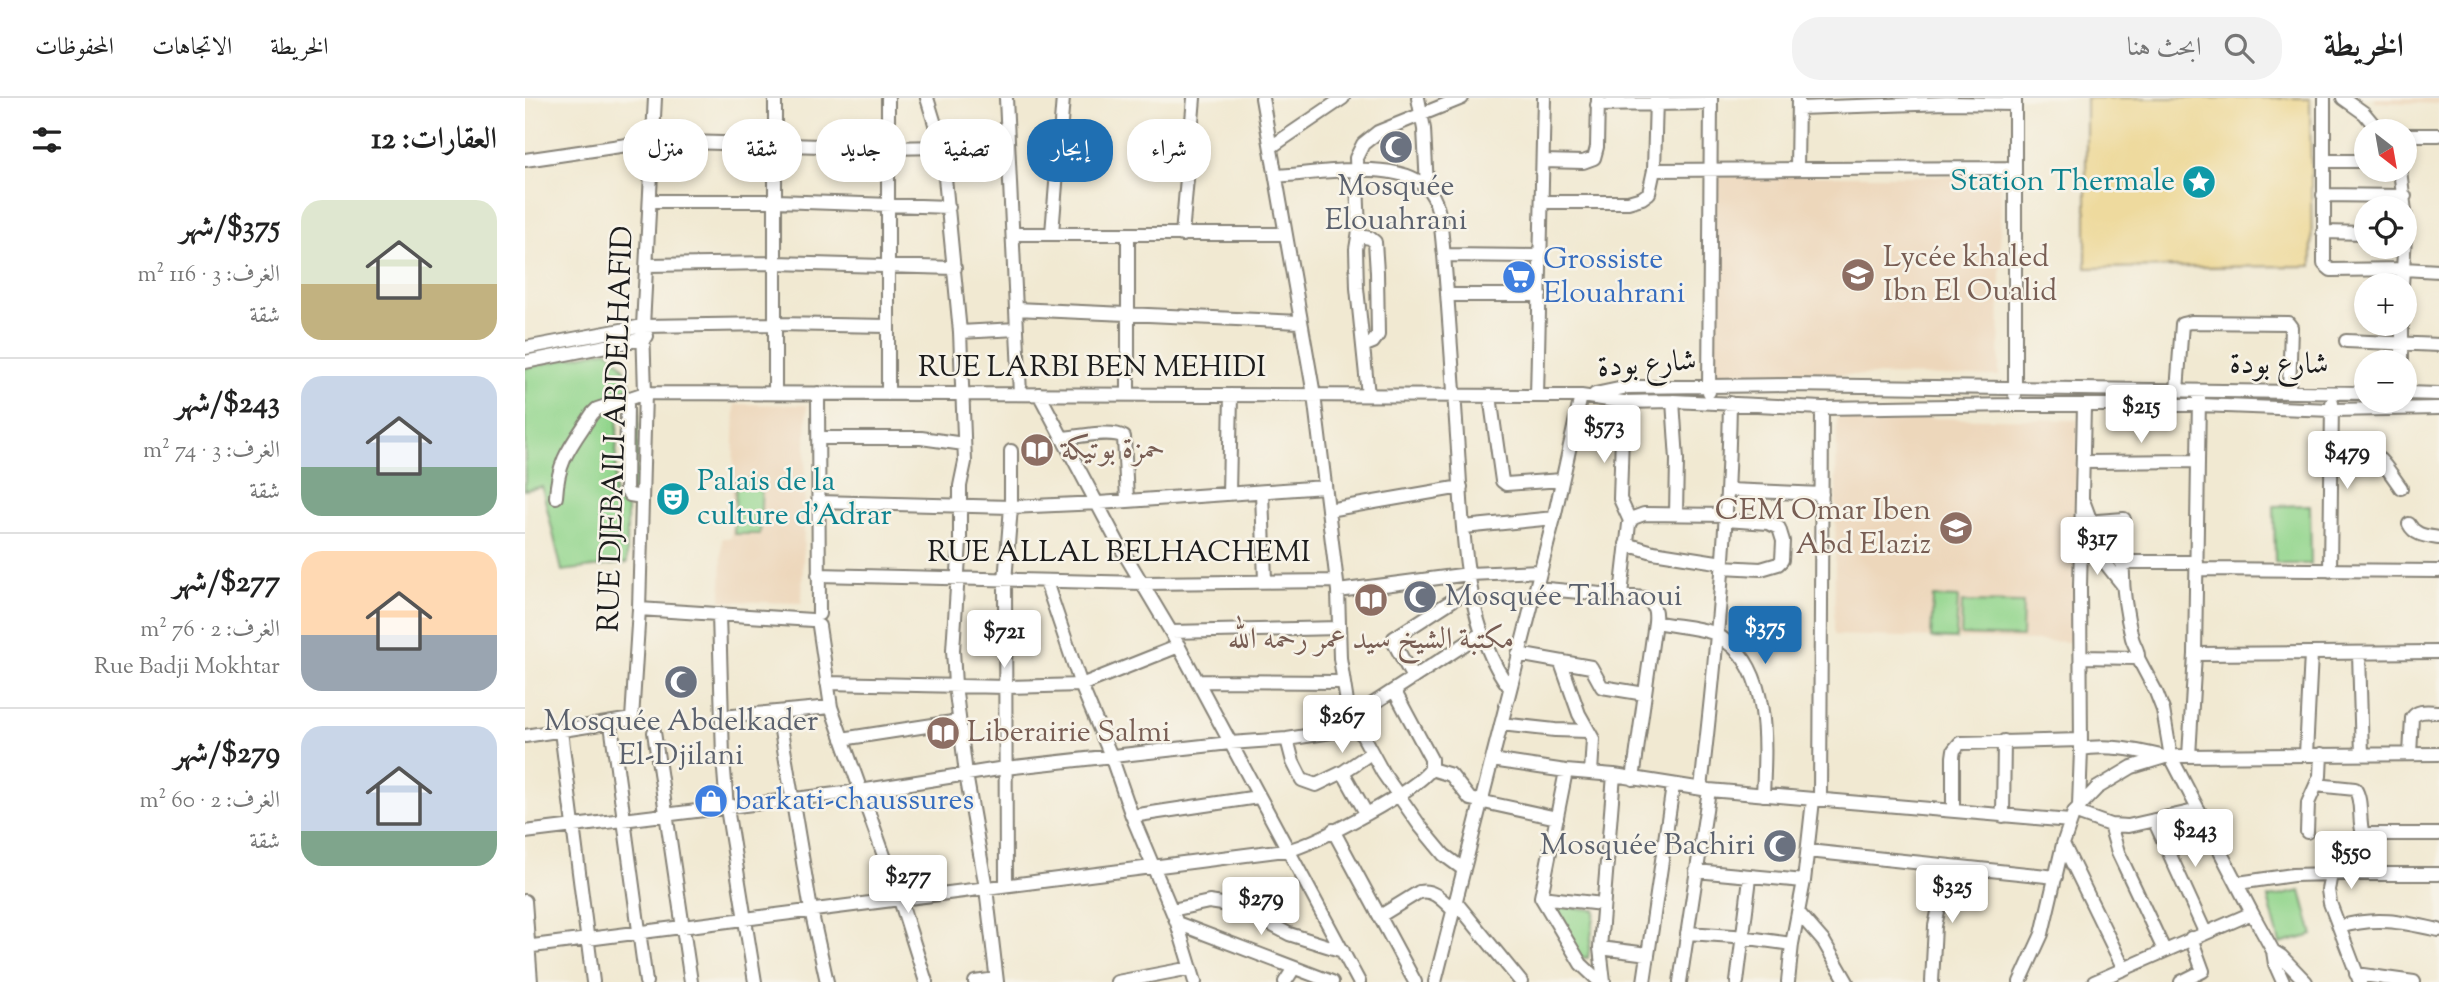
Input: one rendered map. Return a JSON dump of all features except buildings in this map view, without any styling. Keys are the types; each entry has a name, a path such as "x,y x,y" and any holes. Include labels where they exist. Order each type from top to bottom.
{"street":[{"name":"RUE DJEBAILI ABDELHAFID","path":"655,98 655,119"},
{"path":"775,98 775,119"},
{"path":"888,98 888,119"},
{"path":"927,98 933,119"},
{"path":"1006,98 1007,119"},
{"path":"1052,233 1063,98"},
{"path":"1182,235 1194,98"},
{"path":"1275,98 1263,102 1314,395 1337,586 1342,682 1354,723 1371,753 1420,826 1444,855 1463,869"},
{"path":"1271,147 1343,98"},
{"path":"1418,98 1427,187 1437,209 1444,255 1470,589 1482,633 1498,673 1510,688"},
{"path":"1368,396 1356,249 1359,236 1358,151 1370,138 1462,98"},
{"path":"1538,396 1544,98"},
{"path":"2324,98 2323,261 2328,268 2439,271"},
{"path":"2343,98 2369,119"},
{"path":"1542,202 1635,200 1649,193 1654,170 1656,101"},
{"path":"1543,160 1583,162 1594,158 1597,147 1598,102 1711,101 1709,403"},
{"path":"1797,169 1798,103 2015,101 2015,405"},
{"path":"2417,135 2439,135"},
{"path":"525,160 623,146"},
{"path":"2323,161 2354,160"},
{"path":"1654,170 2015,167"},
{"path":"1276,176 1357,170 1404,174 1427,187"},
{"name":"RUE DJEBAILI ABDELHAFID","path":"611,723 632,719 639,609 645,393 642,340 651,182"},
{"path":"775,182 775,393"},
{"path":"888,182 888,394"},
{"path":"946,182 960,332 964,444 953,650 955,685 966,774 986,888 997,981 975,982"},
{"path":"1010,182 1020,394"},
{"path":"2323,195 2364,196"},
{"path":"650,201 776,201 949,208"},
{"path":"2323,232 2354,233"},
{"path":"1013,234 1284,234"},
{"path":"1128,234 1128,394"},
{"path":"1359,236 1370,238 1375,244 1378,314 1378,335 1373,342 1363,346"},
{"path":"1444,255 1541,256"},
{"path":"2403,273 2404,259"},
{"path":"647,265 776,263 955,268"},
{"path":"1447,295 1540,295"},
{"path":"1016,309 1300,322"},
{"path":"1360,316 1378,314"},
{"path":"2177,391 2182,324 2191,322 2291,325 2289,391"},
{"path":"525,348 643,326 888,326"},
{"path":"525,362 642,340 658,327"},
{"path":"960,332 1017,330"},
{"path":"2402,336 2402,350"},
{"path":"2346,341 2439,345"},
{"name":"شارع بودة","path":"1581,396 1628,387 1709,386 2354,393"},
{"path":"2189,756 2195,654 2199,391"},
{"path":"2330,571 2332,392"},
{"path":"556,497 557,475 561,463 592,414 603,407 645,393"},
{"name":"RUE LARBI BEN MEHIDI","path":"645,393 1581,396"},
{"path":"818,393 820,438 817,620 831,707 926,982"},
{"path":"2417,393 2439,394"},
{"path":"1039,394 1118,542 1179,646 1359,982"},
{"path":"1229,494 1231,395"},
{"path":"1490,396 1502,481 1506,484 1562,480"},
{"path":"1435,982 1554,518 1581,396"},
{"name":"شارع بودة","path":"1581,396 1623,402 1673,401 1822,408 2015,405 2200,405 2332,410 2439,408"},
{"path":"627,401 626,490 630,495 642,497"},
{"path":"1673,401 1677,460 1675,514"},
{"path":"1621,595 1630,521 1620,499 1623,402"},
{"path":"1680,982 1705,789 1728,491 1730,404"},
{"path":"2020,982 2042,934 2063,844 2073,818 2080,745 2084,405"},
{"path":"1788,982 1817,800 1822,408"},
{"path":"1062,438 1110,433 1124,437 1127,500"},
{"path":"820,438 921,438 964,444"},
{"path":"1006,885 1005,581 1011,507 1011,451"},
{"path":"2331,451 2368,451 2377,456 2401,488"},
{"path":"2084,462 2198,461"},
{"path":"818,502 1011,507 1324,487"},
{"path":"1328,510 1461,487"},
{"path":"1728,491 1822,494"},
{"path":"1262,492 1265,581"},
{"path":"2082,496 2123,565 2122,584 2133,641 2138,650 2138,658 2163,710 2168,757 2273,951 2283,982"},
{"path":"1626,544 1653,552 1723,565 1761,569 1772,567 1782,560 1783,541 1779,528 1774,525 1726,517 1675,514 1644,514 1630,521"},
{"path":"1465,527 1554,518"},
{"path":"2097,521 2123,519"},
{"path":"2097,521 2107,565 2122,584"},
{"path":"2409,524 2412,531 2439,538"},
{"path":"2123,565 2130,562 2330,571 2439,571"},
{"name":"RUE ALLAL BELHACHEMI","path":"818,575 1046,582 1265,581 1337,586 1469,574 1540,571"},
{"path":"1046,582 1081,685 1177,923 1195,982"},
{"path":"1536,588 1645,598 1656,611 1633,779"},
{"path":"1413,678 1394,643 1394,638 1470,589"},
{"path":"639,609 817,620"},
{"path":"719,614 727,808 755,982"},
{"path":"1655,622 1716,633 1743,657 1760,699 1765,737 1763,795"},
{"path":"1171,632 1339,628"},
{"path":"525,832 860,791 1005,768 1287,739 1354,723 1394,690 1482,633"},
{"path":"827,683 1006,687 1081,685 1179,646"},
{"path":"2195,654 2439,652"},
{"path":"2359,653 2362,755"},
{"path":"1518,654 1591,667 1602,687 1645,694"},
{"path":"2306,754 2311,654"},
{"path":"2081,657 2138,658"},
{"path":"1561,663 1579,714 1594,745 1591,773"},
{"path":"1197,681 1342,682"},
{"path":"1394,690 1431,759 1431,769"},
{"path":"722,717 831,707"},
{"path":"2410,754 2414,715 2417,712 2439,712"},
{"path":"778,713 811,910 827,982"},
{"path":"842,739 959,721"},
{"path":"525,736 611,723 646,982"},
{"path":"1501,724 1588,731"},
{"path":"561,731 593,982"},
{"path":"654,732 691,982"},
{"path":"1287,739 1293,762 1305,783 1316,785 1343,772 1371,753"},
{"path":"1954,811 1953,757 1957,745 1961,743 2004,741 2080,745 2139,750 2168,757"},
{"path":"2003,816 2004,741"},
{"path":"2307,832 2308,803 2320,776 2321,754"},
{"path":"2073,818 2115,776 2132,767 2168,757 2439,754"},
{"path":"1492,760 1615,775 1673,786 2003,816 2073,818 2110,825 2128,826 2199,810"},
{"path":"527,947 1286,849 1305,845 1399,795 1431,769"},
{"path":"1431,769 1451,775 1468,798 1557,818"},
{"path":"1566,771 1541,897 1581,964 1602,982"},
{"path":"1343,772 1366,813"},
{"path":"1602,982 1602,904 1615,775"},
{"path":"2316,785 2355,789 2363,834 2439,834"},
{"path":"1644,982 1673,786"},
{"path":"1132,816 1258,797"},
{"path":"2154,820 2206,932"},
{"path":"2110,825 2117,852 2164,950"},
{"path":"1333,830 1415,982"},
{"path":"2063,844 2124,969"},
{"path":"1808,851 2056,877"},
{"path":"1932,982 1935,926 1948,866"},
{"path":"1696,871 1804,881"},
{"path":"2331,874 2328,890 2358,978 2414,982"},
{"path":"2238,883 2293,875 2439,874"},
{"path":"1737,982 1750,878"},
{"path":"1380,916 1419,892 1432,892 1454,905 1521,982"},
{"path":"1541,897 1602,904"},
{"path":"525,901 531,982"},
{"path":"1172,910 1209,902 1237,906 1289,934 1343,951"},
{"path":"1798,912 1823,943 1847,982"},
{"path":"2094,982 2252,913"},
{"path":"2339,927 2380,919 2439,930"},
{"path":"1177,923 1332,982"},
{"path":"1687,933 1792,944"},
{"path":"2181,982 2204,978 2203,968 2191,938"},
{"path":"1600,948 1648,954"},
{"path":"2273,951 2307,982"},
{"path":"1118,982 1191,968"},
{"path":"1285,982 1294,968"}],"shaded area":[{"path":"2374,98 2439,98 2439,104 2374,102"},
{"name":"Lycée khaled Ibn El Oualid","path":"1716,176 2001,176 1999,376 1715,374"},
{"path":"735,404 807,405 802,603 721,601 722,538 731,538"},
{"name":"CEM Omar Iben Abd Elaziz","path":"1837,417 2078,420 2073,642 1834,635"}],"green space":[{"path":"606,350 623,366 631,387 619,393 614,501 627,501 627,563 562,571 542,487 525,490 525,368"},
{"path":"631,405 639,405 636,491 628,491"},
{"path":"736,479 762,480 760,534 734,534"},
{"path":"2310,505 2311,564 2275,562 2274,506"},
{"path":"1933,597 1958,598 1956,639 1931,638"},
{"path":"1962,602 2023,603 2022,637 1961,635"},
{"path":"2301,891 2313,935 2280,944 2268,898"},
{"path":"1552,905 1595,910 1588,958 1579,957"}],"sand":[{"name":"Station Thermale","path":"2086,98 2310,98 2312,266 2086,268"}],"place":[{"name":"Mosquée Elouahrani","path":"1396,147"},
{"name":"Station Thermale","path":"2199,182"},
{"name":"Lycée khaled Ibn El Oualid","path":"1858,275"},
{"name":"Grossiste Elouahrani","path":"1519,277"},
{"name":"حمزة بوتيكة","path":"1037,450"},
{"name":"Palais de la culture d'Adrar","path":"673,499"},
{"name":"CEM Omar Iben Abd Elaziz","path":"1956,528"},
{"name":"Mosquée Talhaoui","path":"1420,597"},
{"name":"مكتبة الشيخ سيد عمر رحمه الله","path":"1371,600"},
{"name":"Mosquée Abdelkader El-Djilani","path":"681,682"},
{"name":"Liberairie Salmi","path":"943,733"},
{"name":"barkati-chaussures","path":"711,801"},
{"name":"Mosquée Bachiri","path":"1780,846"}]}
